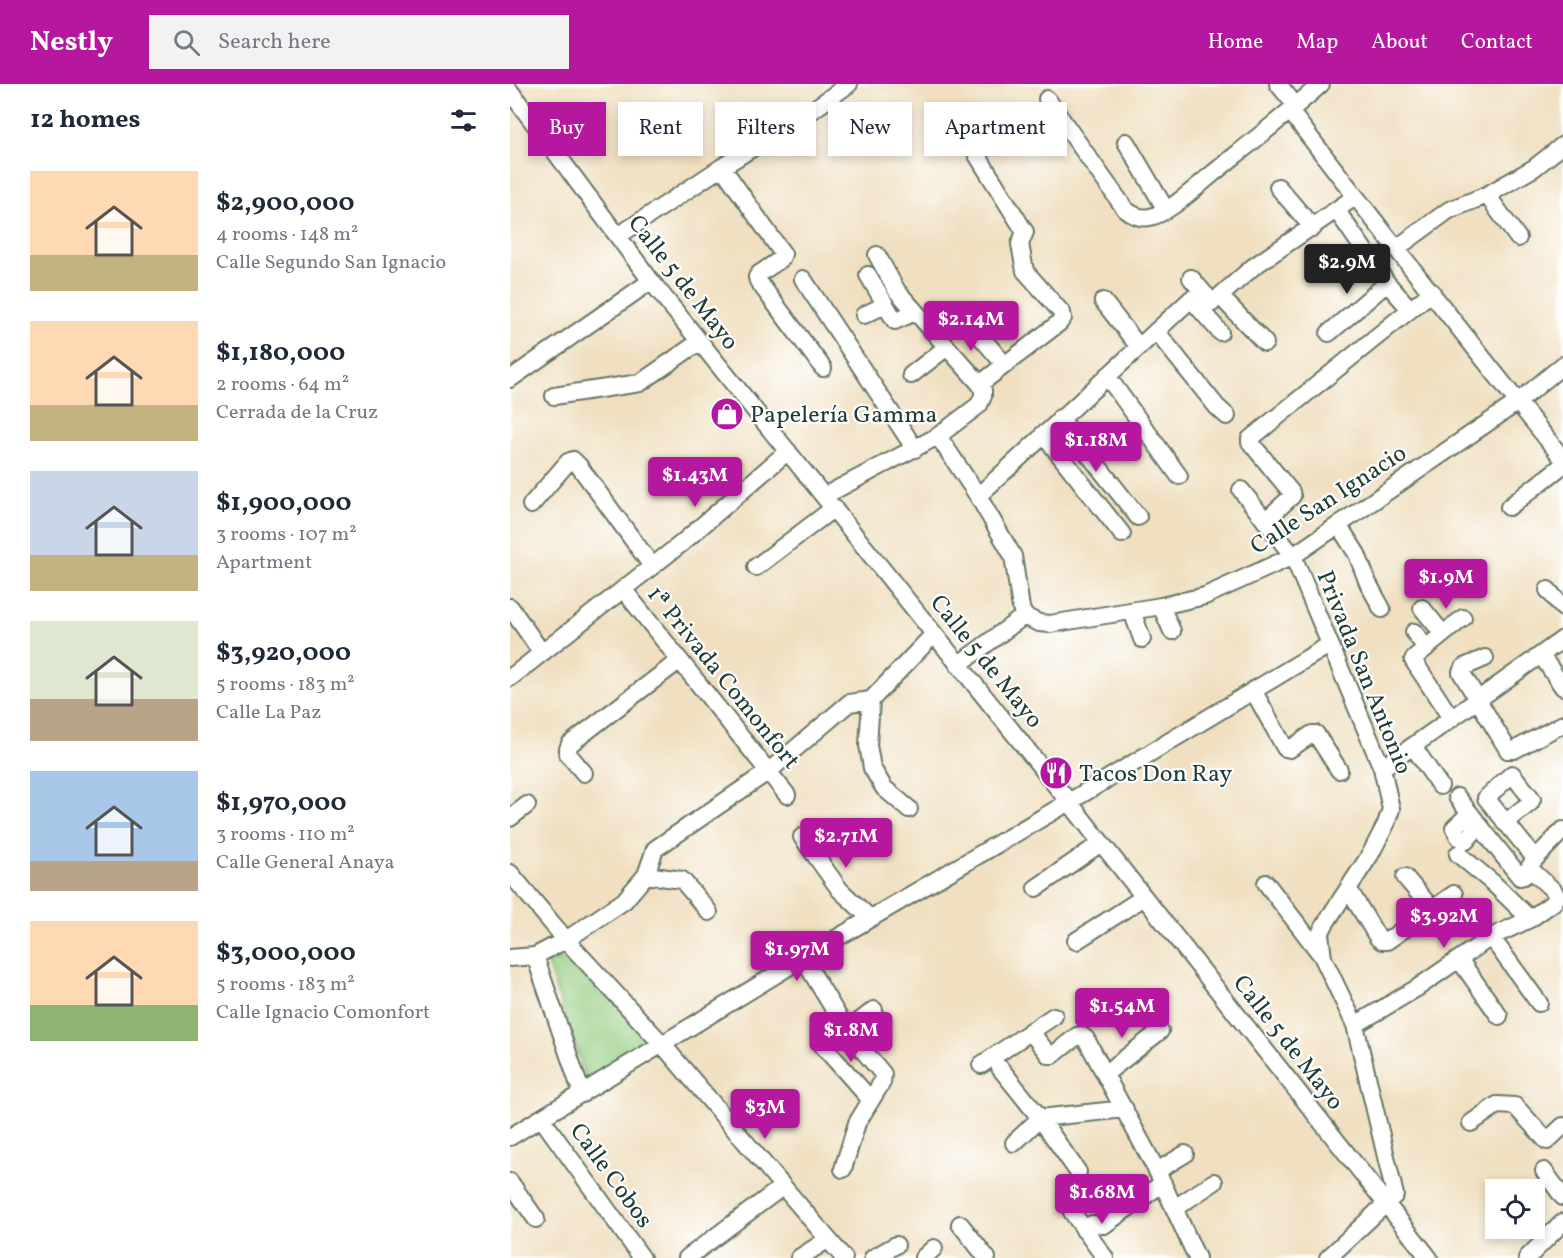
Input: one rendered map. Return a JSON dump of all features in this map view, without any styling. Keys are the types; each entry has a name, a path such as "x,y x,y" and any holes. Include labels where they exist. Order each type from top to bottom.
{"street":[{"path":"618,236 810,112 849,84"},
{"path":"1278,84 1355,197 1563,459"},
{"path":"1047,99 1125,209 1131,215 1151,217 1166,210 1321,84"},
{"name":"Calle 5 de Mayo","path":"510,91 699,342 1069,802 1430,1258"},
{"path":"1126,142 1166,210"},
{"path":"1397,248 1449,210 1487,195 1534,168 1563,145"},
{"path":"978,156 1025,232 1020,244 1025,271 1055,305 1063,318 980,384"},
{"path":"722,167 783,254 781,259 756,277 823,368"},
{"path":"1278,187 1313,228"},
{"path":"1487,195 1518,238"},
{"path":"978,496 1156,331 1313,228 1355,197"},
{"path":"1337,211 1387,283 1410,309"},
{"path":"756,567 829,502 939,436 979,405 983,396 980,384 897,291 877,255"},
{"path":"868,275 895,321 915,312"},
{"path":"1191,278 1206,297 1265,343"},
{"path":"803,279 915,449"},
{"path":"510,379 651,281"},
{"path":"1329,333 1387,283"},
{"path":"1265,521 1292,496 1250,439 1432,292"},
{"path":"1206,297 1221,332"},
{"path":"1103,301 1139,347"},
{"path":"864,315 885,304"},
{"path":"964,317 1004,364"},
{"path":"1156,331 1217,407 1227,416"},
{"path":"554,396 640,383 699,342"},
{"path":"911,375 947,347"},
{"name":"Calle San Ignacio","path":"1024,616 1039,623 1050,624 1161,606 1205,596 1293,556 1518,402 1563,365"},
{"path":"1107,376 1179,476"},
{"path":"1060,418 1138,517"},
{"path":"1043,434 1122,534"},
{"path":"939,436 1013,556 1024,616 958,665"},
{"name":"1ª Privada Comonfort","path":"787,795 623,589 682,543 788,451"},
{"path":"531,505 568,462 573,460 652,566"},
{"path":"1509,507 1563,465"},
{"name":"Privada San Antonio","path":"1241,490 1293,556 1382,768 1391,809 1370,855 1320,934 1323,957 1355,1025 1395,1195 1386,1204"},
{"path":"1339,526 1357,554 1368,583 1382,609"},
{"path":"510,678 623,589"},
{"path":"1548,590 1563,608"},
{"path":"1161,606 1172,631"},
{"path":"510,607 542,653"},
{"path":"1422,608 1443,634"},
{"path":"1132,610 1142,639"},
{"path":"1451,718 1413,660 1463,618"},
{"path":"1414,632 1426,648"},
{"path":"510,958 535,956 566,940 624,901 646,875 655,849 769,771 849,703 871,700 934,634"},
{"path":"1382,768 1563,639"},
{"path":"510,1137 803,958 1069,802 1329,645"},
{"path":"1541,655 1563,687"},
{"path":"1485,658 1462,669 1461,672 1508,750 1514,750 1563,724"},
{"path":"584,773 568,754 570,744 680,660"},
{"path":"1253,690 1285,748 1290,749 1312,734 1316,734 1339,770"},
{"path":"871,700 868,746 872,768 884,788 909,809"},
{"path":"1413,746 1440,786"},
{"path":"1355,1025 1417,988 1491,937 1530,919 1554,902 1557,897 1554,891 1532,864 1486,798 1510,775 1515,775 1532,799 1505,823"},
{"path":"1457,797 1520,878 1563,830"},
{"path":"510,818 527,805"},
{"path":"802,837 840,890 870,918"},
{"path":"1036,888 1101,843"},
{"path":"1458,854 1530,919"},
{"path":"510,873 566,940 662,1044 844,1258"},
{"path":"646,875 682,880 709,912"},
{"path":"1405,877 1432,909"},
{"path":"1266,883 1323,957"},
{"path":"1349,890 1382,941 1387,941 1454,894"},
{"path":"1076,941 1144,897"},
{"path":"1491,937 1539,1003"},
{"name":"Calle Cobos","path":"535,956 582,1094"},
{"path":"803,958 847,1031 883,1074 882,1082 857,1123 843,1169"},
{"path":"1459,959 1499,1016"},
{"path":"847,1031 873,1010"},
{"path":"981,1065 1054,1016"},
{"path":"1030,1031 1049,1055 1053,1055 1077,1036 1081,1035 1086,1039 1160,1177 1175,1208 1191,1256"},
{"path":"1105,1074 1160,1031"},
{"path":"823,1046 870,1099"},
{"path":"1000,1068 1040,1118 1078,1172"},
{"path":"1471,1123 1497,1105 1515,1106 1547,1141 1563,1126"},
{"path":"1014,1143 1040,1118 1125,1109"},
{"name":"Calle Cobos","path":"542,1119 642,1258"},
{"path":"1084,1230 1092,1224 1104,1225 1185,1154"},
{"path":"1545,1171 1563,1197"},
{"path":"510,1182 536,1219"},
{"path":"1175,1208 1214,1182"},
{"path":"687,1258 782,1187"},
{"path":"1328,1258 1386,1204"},
{"path":"1072,1212 1105,1258"},
{"path":"1527,1258 1563,1222"},
{"path":"960,1224 987,1258"},
{"path":"799,1258 827,1240"},
{"path":"873,1258 896,1245"}],"green space":[{"path":"576,955 656,1046 587,1081 547,963"}],"place":[{"name":"Papelería Gamma","path":"727,414"},
{"name":"Tacos Don Ray","path":"1056,773"}]}
